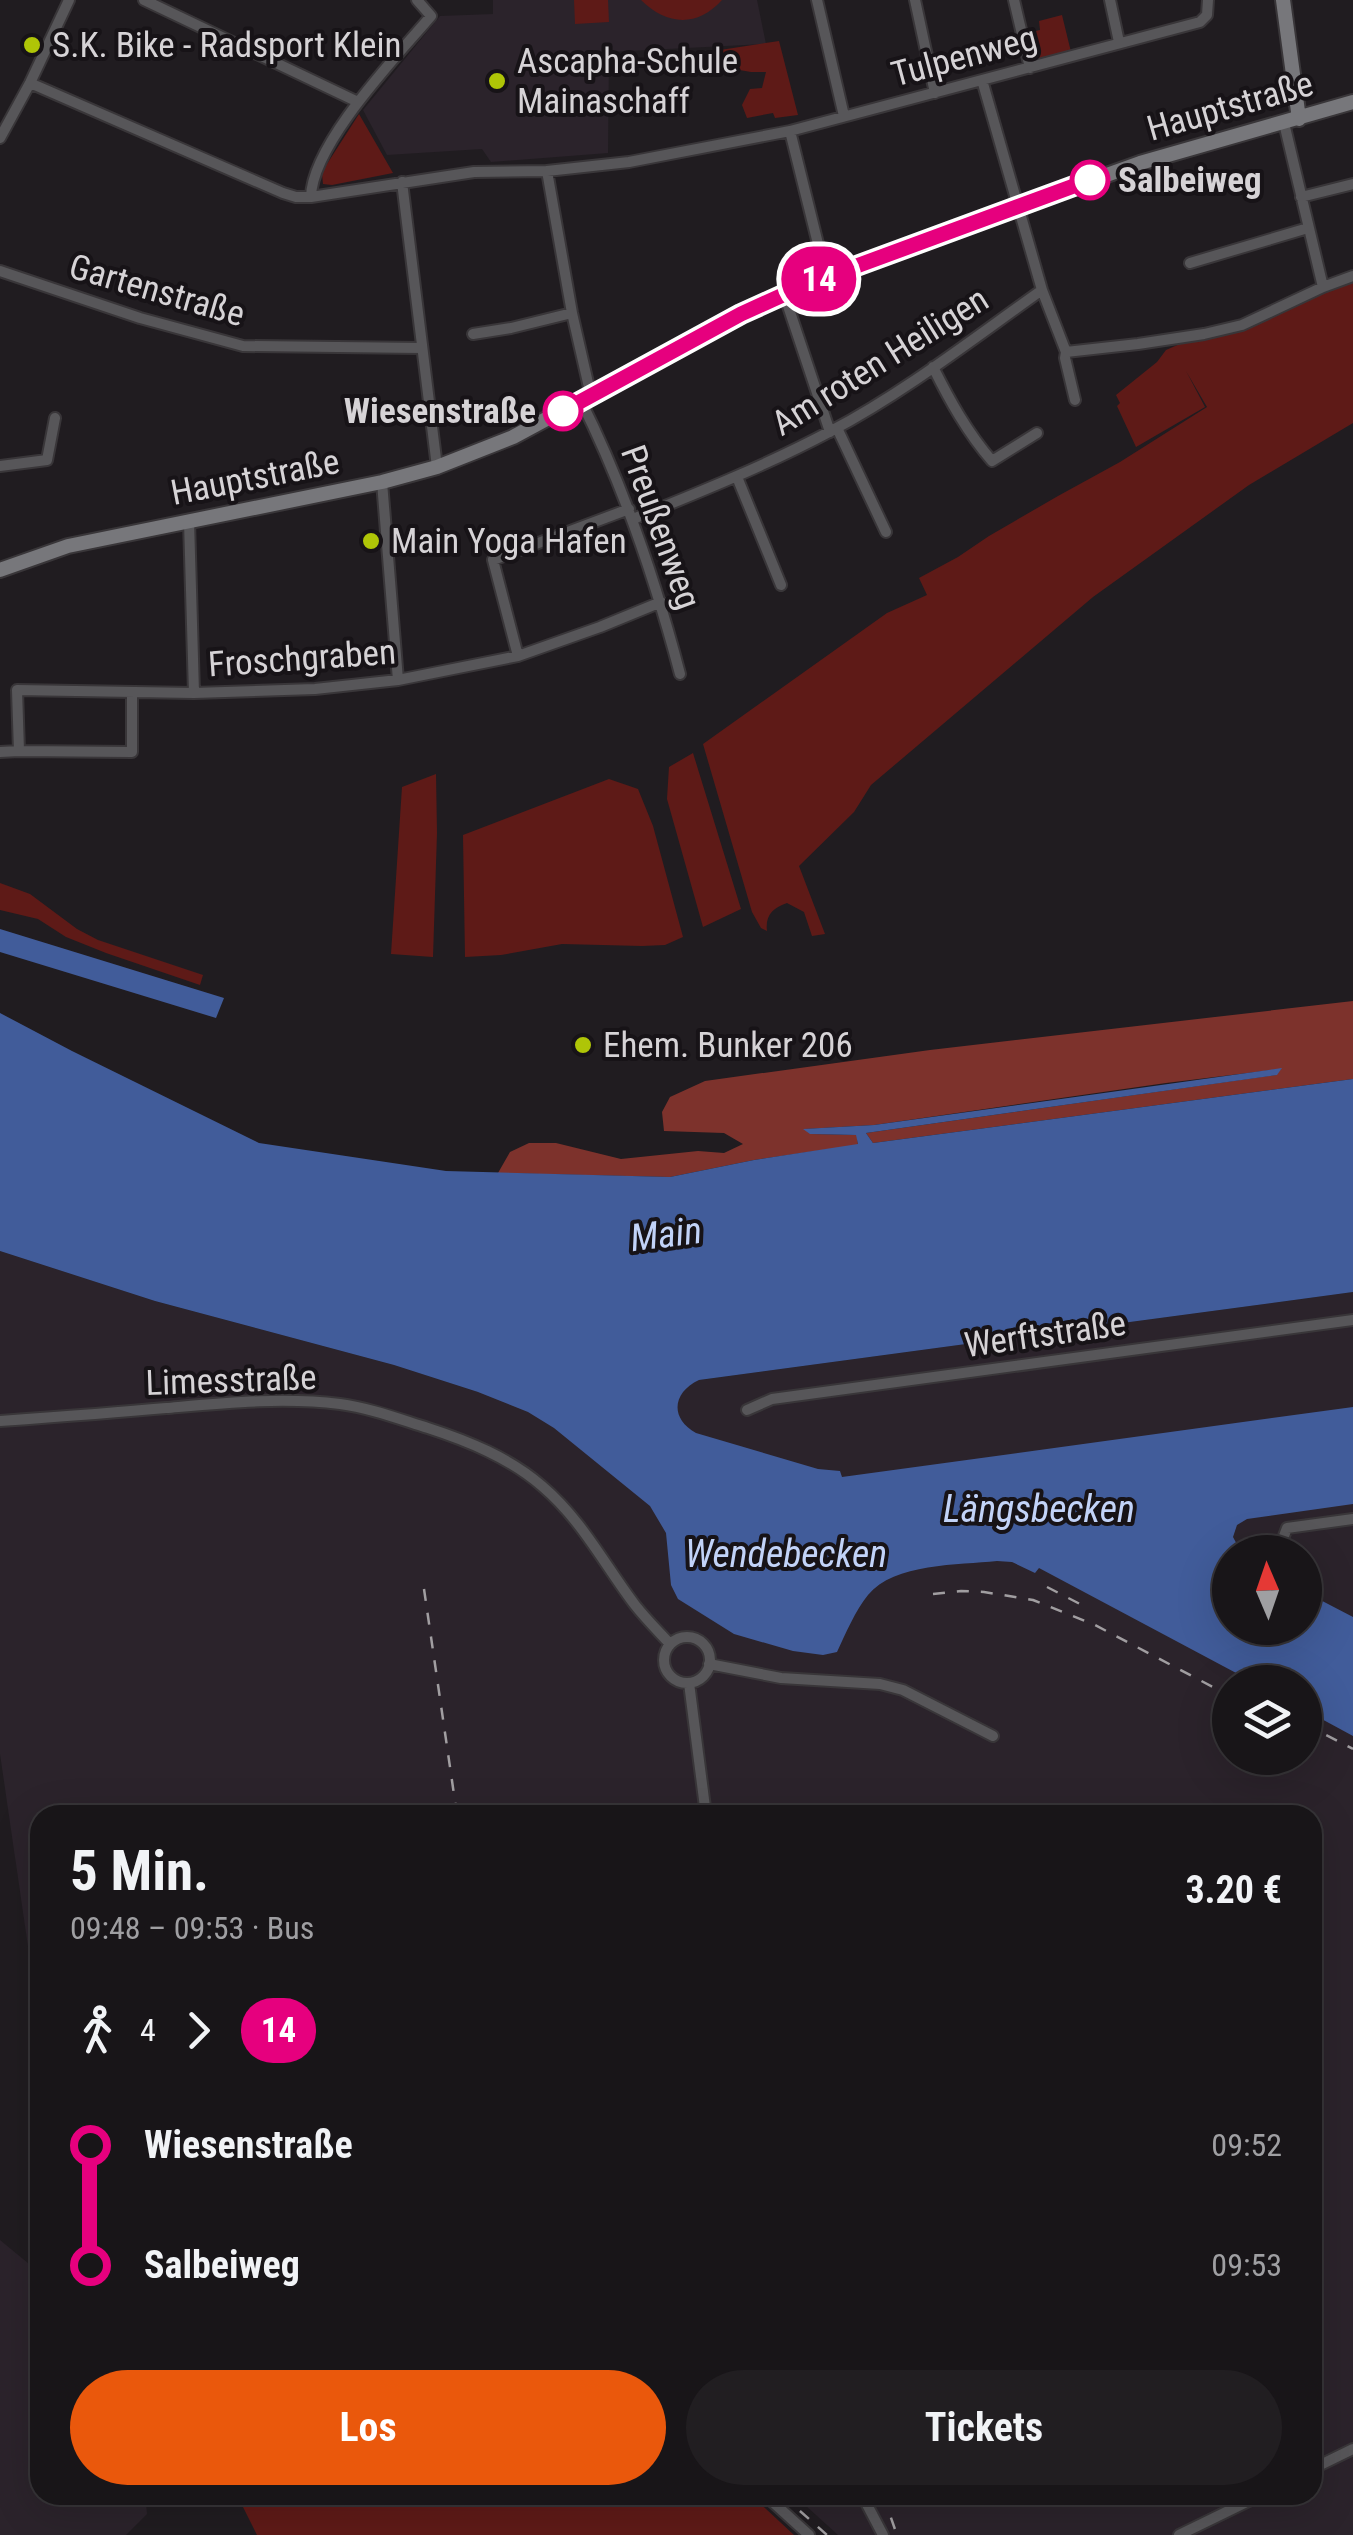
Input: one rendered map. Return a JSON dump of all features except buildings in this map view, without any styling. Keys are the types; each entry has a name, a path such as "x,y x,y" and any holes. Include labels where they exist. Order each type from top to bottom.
{"street":[{"path":"0,138 4,121 30,83 70,0"},
{"path":"144,0 358,102"},
{"path":"311,197 316,168 358,102 431,16 417,0"},
{"path":"816,0 844,116"},
{"path":"915,0 935,93"},
{"path":"1014,0 1030,68"},
{"path":"1110,0 1120,42"},
{"name":"Tulpenweg","path":"30,83 283,193 311,197 474,172 629,162 790,130 1200,22 1207,15 1208,0"},
{"path":"1283,0 1302,198 1323,287"},
{"path":"982,80 1042,290 1066,352 1075,400"},
{"name":"Hauptstraße","path":"0,570 68,546 382,482 437,467 513,438 741,314 826,276 1140,163 1353,102"},
{"path":"790,130 826,276"},
{"name":"Preußenweg","path":"547,170 586,398 661,602 680,674"},
{"path":"402,182 437,467"},
{"path":"1302,198 1353,184"},
{"path":"1190,263 1308,228"},
{"name":"Gartenstraße","path":"0,271 140,318 243,346 421,348"},
{"path":"1066,352 1171,339 1242,325 1353,276"},
{"name":"Am roten Heiligen","path":"518,656 494,560 737,478 834,430 933,368 1042,290"},
{"path":"784,294 834,430 886,532"},
{"path":"473,334 572,313"},
{"path":"933,368 957,415 992,460 1038,433"},
{"path":"0,466 47,460 55,418"},
{"path":"737,478 781,586"},
{"path":"382,482 398,680"},
{"path":"189,521 194,694"},
{"name":"Froschgraben","path":"18,752 17,690 194,694 316,689 398,680 518,656 661,602"},
{"path":"0,752 132,752 132,692"},
{"name":"Werftstraße","path":"747,1410 772,1400 1353,1320"},
{"name":"Limesstraße","path":"0,1421 220,1403 306,1401 345,1404 445,1434 511,1464 569,1510 633,1602 670,1644"},
{"path":"1284,1535 1287,1528 1353,1518"},
{"path":"683,1638 697,1640 707,1650 709,1664 703,1675 689,1683 676,1680 666,1670 664,1657 670,1644 683,1638"},
{"path":"709,1664 782,1678 880,1684 904,1690 992,1736"},
{"path":"689,1683 705,1805"},
{"path":"1322,2464 1353,2449"},
{"path":"776,2505 809,2535"},
{"path":"867,2505 883,2535"},
{"path":"1179,2535 1241,2505"}],"shaded area":[{"name":"Ascapha-Schule Mainaschaff","path":"493,0 757,0 766,44 609,52 608,153 491,162 482,149 387,155 363,110 440,16 493,14"},
{"path":"574,0 608,0 609,22 575,24"},
{"path":"641,0 722,0 702,15 682,20 661,14"},
{"path":"1062,15 1071,52 1037,60 1027,33 1040,30 1039,21"},
{"path":"779,41 798,115 775,118 773,113 747,118 742,105 750,89 762,88 766,72 693,62 694,54"},
{"path":"359,114 393,173 323,184 325,167"},
{"path":"1353,281 1353,423 1249,485 1093,597 871,785 854,812 799,866 825,934 812,936 804,912 787,903 771,913 767,931 761,928 752,912 703,744 887,613 927,595 919,578 1207,407 1186,371 1205,407 1136,447 1117,406 1120,403 1116,395 1166,350 1250,326"},
{"path":"693,753 741,909 703,927 667,799 669,767"},
{"path":"436,774 433,957 391,954 402,787"},
{"path":"609,779 638,789 653,826 683,937 665,945 562,944 465,957 463,835"},
{"path":"0,883 30,894 98,940 203,975 200,985 66,937 38,919 0,910"},
{"path":"1353,1001 1353,1079 873,1143 866,1133 1276,1075 1281,1069 874,1125 805,1129 811,1134 857,1135 858,1145 670,1177 498,1173 510,1152 529,1143 556,1143 621,1159 698,1151 724,1153 743,1144 724,1133 664,1131 662,1112 670,1097 705,1081 930,1050"},
{"path":"0,1251 155,1301 394,1365 478,1392 688,1385 699,1380 1353,1292 1353,2535 838,2535 805,2505 1322,2505 1322,1805 30,1805 30,1960 0,1754"},
{"path":"0,2240 30,2265 30,2505 146,2505 147,2514 126,2535 0,2535"},
{"path":"242,2505 762,2505 794,2535 257,2535"}],"water":[{"path":"0,929 224,998 216,1018 0,952"},
{"path":"0,1013 259,1143 446,1171 670,1177 858,1144 856,1135 810,1134 803,1129 874,1125 1282,1068 1277,1075 866,1133 873,1143 1353,1079 1353,1292 699,1380 684,1391 678,1413 696,1433 818,1469 840,1471 842,1477 1353,1407 1353,1504 1247,1519 1237,1525 1234,1535 1212,1535 1212,1645 1322,1645 1322,1601 1353,1617 1353,1736 1322,1719 1322,1665 1221,1665 1039,1568 1035,1573 1012,1562 946,1565 894,1577 868,1595 837,1652 823,1655 793,1651 734,1634 678,1599 671,1585 666,1533 650,1506 554,1428 528,1412 394,1365 155,1301 0,1251"}],"railway":[{"path":"1047,1587 1080,1604"},
{"path":"424,1589 456,1805"},
{"path":"933,1594 984,1592 1033,1600 1095,1625 1212,1687"},
{"path":"1322,1733 1353,1749"},
{"path":"793,2505 827,2535"},
{"path":"886,2505 897,2535"}],"bus line":[{"name":"14","path":"563,411 741,314 805,285 1090,180"}],"place":[{"name":"S.K. Bike - Radsport Klein","path":"32,45"},
{"name":"Ascapha-Schule Mainaschaff","path":"497,81"},
{"name":"Salbeiweg","path":"1090,180"},
{"name":"Wiesenstraße","path":"563,411"},
{"name":"Main Yoga Hafen","path":"371,541"},
{"name":"Ehem. Bunker 206","path":"583,1045"}],"water label":[{"name":"Main","path":"666,1234"},
{"name":"Längsbecken","path":"1039,1509"},
{"name":"Wendebecken","path":"786,1554"}]}
